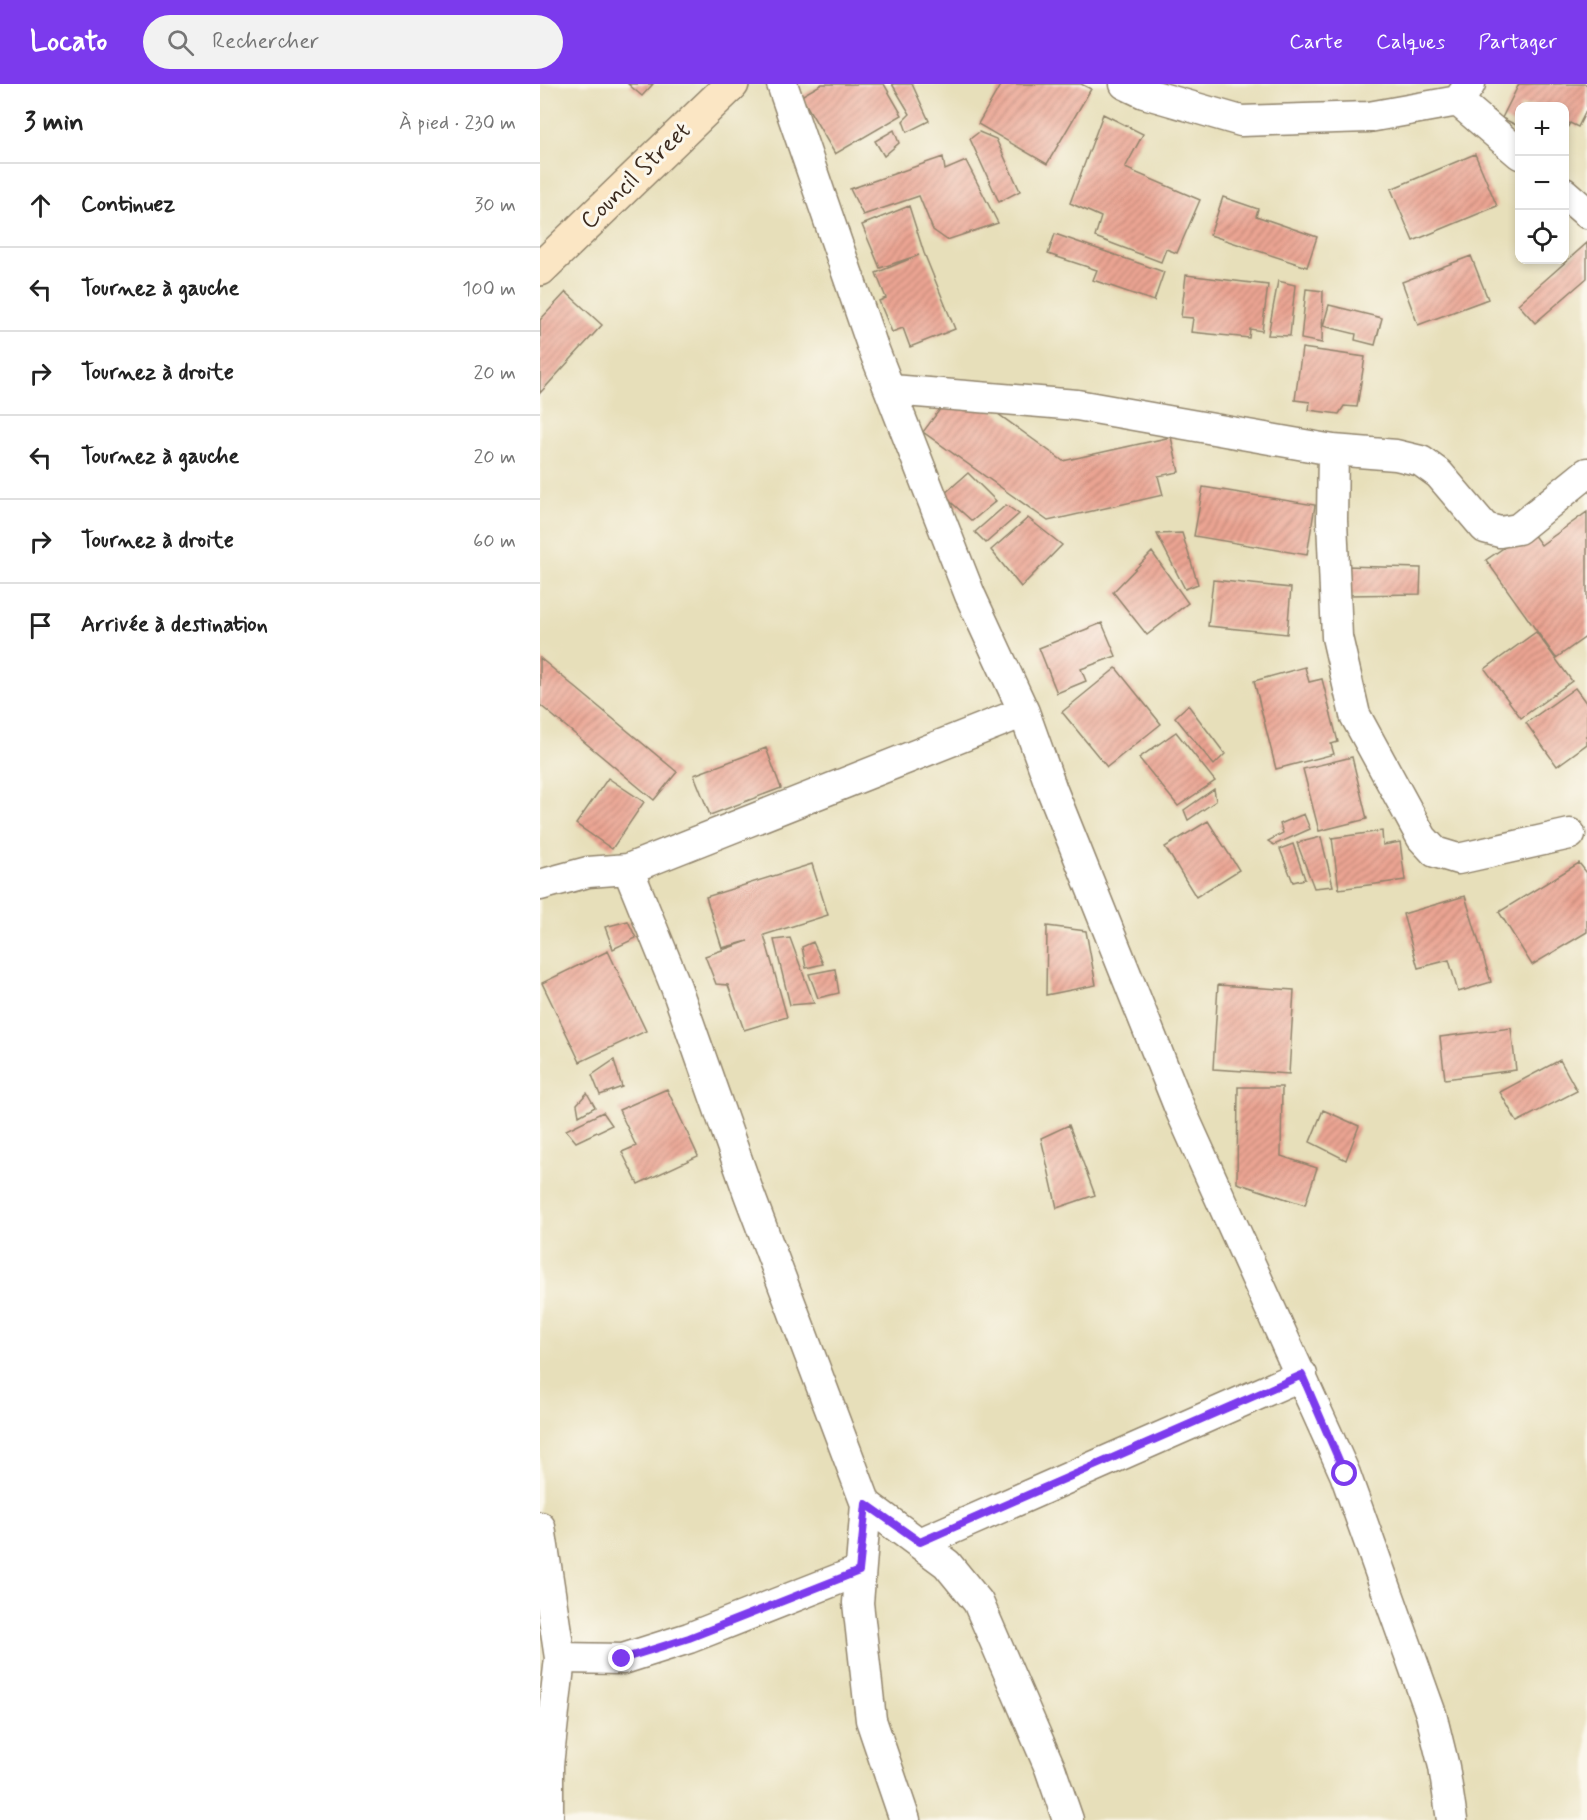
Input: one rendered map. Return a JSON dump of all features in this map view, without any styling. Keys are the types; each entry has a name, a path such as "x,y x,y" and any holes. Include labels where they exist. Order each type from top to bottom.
{"street":[{"name":"Council Street","path":"540,269 732,84"},
{"path":"782,84 872,345 892,390 970,595 1024,712 1052,790 1180,1108 1345,1474 1431,1714 1444,1767 1452,1820"},
{"path":"1125,84 1144,93 1241,121 1369,117 1464,92 1515,148"},
{"path":"1569,197 1587,213"},
{"path":"892,390 1077,405 1333,450 1396,455 1421,461 1439,474 1485,528 1500,532 1518,529 1587,473"},
{"path":"1333,450 1332,520 1337,637 1356,715 1422,838 1436,852 1458,859 1570,834"},
{"path":"540,885 588,872 627,869 1024,712"},
{"path":"627,869 676,987 749,1194 866,1504 858,1603 871,1720 905,1820"},
{"path":"920,1542 1302,1375"},
{"path":"866,1504 947,1564 978,1602 1050,1768 1068,1820"},
{"path":"540,1527 560,1658 548,1765 548,1820"},
{"path":"560,1658 622,1659 689,1638 859,1571"}],"building":[{"path":"628,84 653,84 642,96"},
{"path":"822,84 884,84 902,115 835,154 801,96"},
{"path":"892,84 912,84 929,121 907,132 903,121 910,114"},
{"path":"1001,84 1081,84 1091,89 1047,164 978,124"},
{"path":"1519,84 1587,84 1587,109 1578,127 1570,123 1569,125 1569,102 1515,102 1515,124 1502,118"},
{"path":"1103,114 1143,134 1125,168 1200,200 1177,253 1166,249 1161,262 1095,237 1101,217 1070,203"},
{"path":"894,130 899,143 884,156 875,141"},
{"path":"979,132 996,139 1020,191 999,202 970,139"},
{"path":"1475,154 1497,206 1413,241 1391,189"},
{"path":"943,157 945,170 966,161 998,223 947,240 933,230 919,196 863,215 850,189"},
{"path":"1223,197 1258,209 1256,216 1317,237 1307,267 1210,235"},
{"path":"909,206 924,253 955,329 910,347 903,328 892,332 879,301 886,298 876,273 919,255 880,268 862,225"},
{"path":"1055,234 1164,272 1154,301 1093,280 1097,270 1048,254"},
{"path":"1587,243 1587,278 1535,323 1518,304 1563,264 1569,264 1569,259"},
{"path":"1471,256 1488,299 1418,325 1402,282"},
{"path":"1186,275 1268,285 1262,331 1250,329 1249,338 1191,332 1193,318 1181,317"},
{"path":"1278,281 1295,285 1290,336 1268,335"},
{"path":"1306,289 1323,291 1322,343 1301,339"},
{"path":"566,292 602,325 540,393 540,320"},
{"path":"1329,305 1382,318 1375,345 1355,340 1356,334 1323,326"},
{"path":"1302,348 1365,357 1357,407 1344,406 1339,414 1309,410 1310,402 1295,400"},
{"path":"958,385 1063,461 1171,437 1179,472 1158,476 1163,495 1048,521 923,432"},
{"path":"968,473 996,501 972,521 943,495"},
{"path":"1203,487 1315,505 1307,555 1194,536"},
{"path":"1006,505 1019,514 986,543 975,532"},
{"path":"1587,512 1587,636 1556,658 1486,560 1530,530 1541,545"},
{"path":"1028,518 1062,545 1021,587 991,550"},
{"path":"1182,533 1198,584 1185,589 1157,534"},
{"path":"1152,552 1188,603 1147,635 1113,592"},
{"path":"1344,566 1421,568 1420,594 1346,595"},
{"path":"1213,580 1291,588 1287,634 1208,626"},
{"path":"1102,623 1116,656 1081,669 1086,681 1057,693 1039,648"},
{"path":"1536,632 1572,681 1521,718 1485,669"},
{"path":"540,658 677,772 654,800 540,705"},
{"path":"1305,667 1309,682 1322,679 1338,742 1331,744 1334,754 1276,769 1254,681"},
{"path":"1116,668 1161,724 1107,767 1062,712"},
{"path":"1575,688 1587,704 1587,744 1557,766 1526,723"},
{"path":"1188,705 1225,754 1214,765 1175,717"},
{"path":"1176,732 1215,781 1178,806 1139,758"},
{"path":"766,748 781,788 710,815 694,775"},
{"path":"1352,757 1367,819 1319,831 1303,769"},
{"path":"608,778 644,802 612,849 576,824"},
{"path":"1214,789 1216,801 1188,820 1184,810"},
{"path":"1304,814 1310,829 1274,845 1268,841 1283,833 1280,824"},
{"path":"1208,821 1239,870 1196,897 1165,847"},
{"path":"1382,831 1383,845 1400,842 1405,880 1339,889 1332,838"},
{"path":"1321,837 1333,886 1314,888 1297,843"},
{"path":"1293,844 1305,879 1293,882 1280,849"},
{"path":"1579,863 1587,873 1587,932 1532,965 1499,912"},
{"path":"812,864 828,915 764,935 787,1017 744,1030 728,985 716,984 705,956 748,941 722,948 706,897"},
{"path":"1465,896 1491,982 1458,992 1449,960 1418,968 1403,914"},
{"path":"628,921 636,938 613,949 605,927"},
{"path":"1047,926 1086,931 1096,985 1046,995"},
{"path":"790,938 814,1003 790,1005 774,940"},
{"path":"813,942 823,964 806,968 802,947"},
{"path":"608,951 646,1031 580,1062 542,983"},
{"path":"835,969 839,993 818,998 809,974"},
{"path":"1218,985 1294,990 1289,1074 1213,1069"},
{"path":"1511,1028 1516,1070 1445,1079 1440,1037"},
{"path":"614,1060 622,1087 600,1095 592,1075"},
{"path":"1560,1060 1577,1091 1517,1122 1500,1092"},
{"path":"1238,1087 1282,1087 1281,1156 1317,1168 1305,1205 1237,1183"},
{"path":"667,1089 698,1156 638,1184 622,1152 636,1146 619,1110"},
{"path":"587,1093 595,1107 579,1116 577,1104"},
{"path":"1323,1110 1359,1126 1346,1160 1310,1142"},
{"path":"603,1112 612,1125 576,1142 566,1130"},
{"path":"1069,1125 1095,1195 1057,1208 1041,1138"}],"route":[{"path":"622,1659 689,1638 859,1571 866,1504 920,1542 1302,1375 1345,1474"}]}
